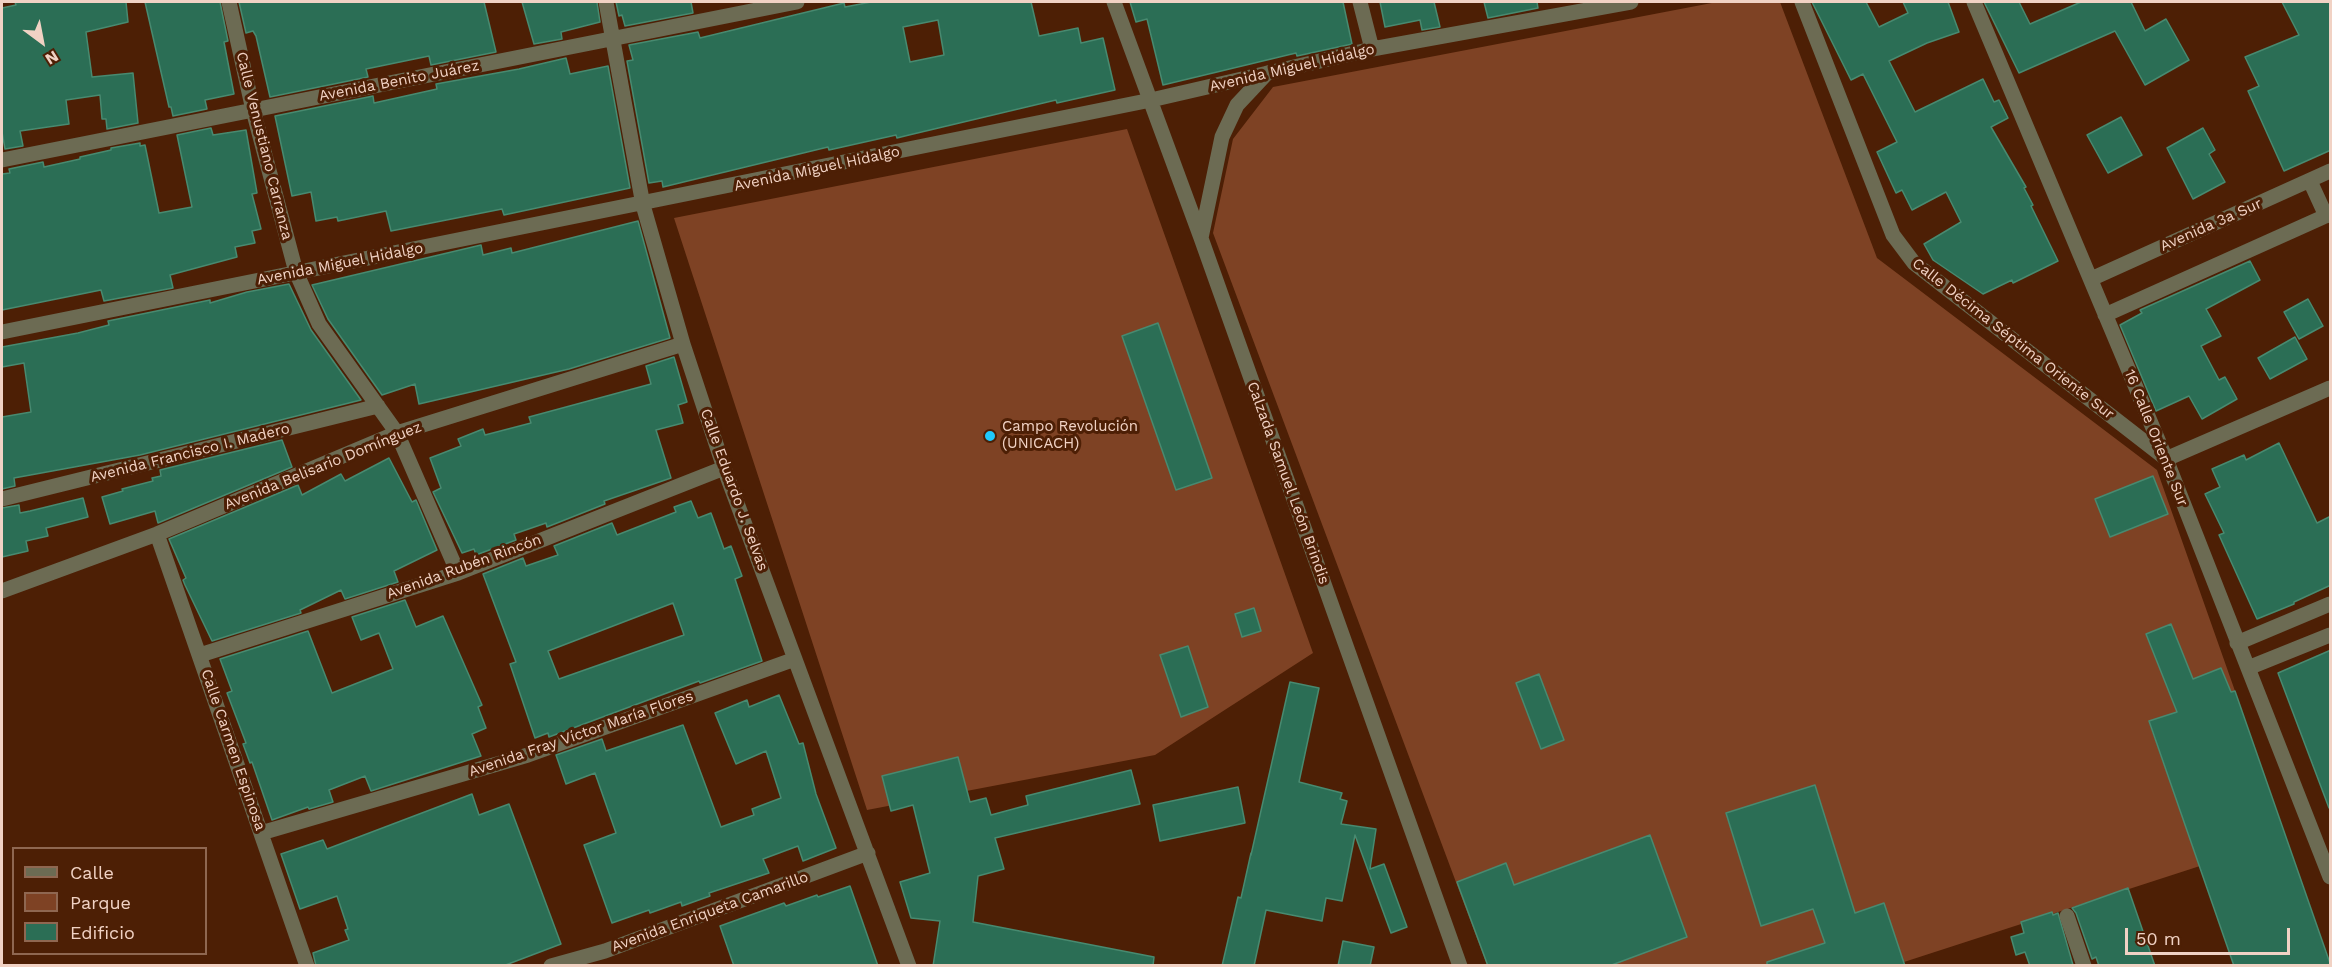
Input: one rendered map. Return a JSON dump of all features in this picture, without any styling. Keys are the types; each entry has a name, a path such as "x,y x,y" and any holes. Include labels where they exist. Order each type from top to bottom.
{"street":[{"name":"Calle Venustiano Carranza","path":"229,2 253,110 296,272 319,324 397,433 458,573"},
{"name":"Calle Eduardo J. Selvas","path":"606,2 643,205 683,344 724,468 909,966"},
{"name":"Avenida Benito Juárez","path":"2,160 797,2"},
{"name":"Calzada Samuel León Brindis","path":"1114,2 1201,238 1460,966"},
{"path":"1360,2 1372,49"},
{"name":"Avenida Miguel Hidalgo","path":"2,333 296,272 643,205 1151,100 1372,49 1631,2"},
{"name":"Calle Décima Séptima Oriente Sur","path":"1802,2 1893,235 1914,263 2166,459"},
{"name":"16 Calle Oriente Sur","path":"1974,2 2166,459 2331,877"},
{"path":"1201,238 1222,137 1237,105 1267,74"},
{"name":"Avenida 3a Sur","path":"2091,279 2331,171"},
{"path":"2105,315 2328,215 2310,181"},
{"name":"Avenida Belisario Domínguez","path":"2,591 157,534 397,433 683,344"},
{"path":"2166,459 2331,388"},
{"name":"Avenida Francisco I. Madero","path":"2,499 378,406"},
{"name":"Avenida Rubén Rincón","path":"200,655 458,573 724,468"},
{"name":"Calle Carmen Espinosa","path":"157,534 307,966"},
{"path":"2237,643 2331,604"},
{"path":"2248,668 2331,635"},
{"name":"Avenida Fray Víctor María Flores","path":"261,832 528,755 795,658"},
{"name":"Avenida Enriqueta Camarillo","path":"551,966 605,951 868,853"},
{"path":"2067,916 2084,966"}],"green space":[{"path":"1717,2 1780,2 1877,258 2157,470 2235,691 2149,722 2200,866 1904,962 1905,965 1487,965 1213,233 1233,139 1273,87"},
{"name":"Campo Revolución (UNICACH)","path":"1127,129 1313,653 1155,755 867,810 674,218"}],"building":[{"path":"15,2 126,2 128,22 86,32 92,77 133,73 138,123 107,129 106,119 102,119 100,95 66,100 69,124 20,131 23,146 5,149 2,132 2,8 16,5"},
{"path":"145,2 220,2 228,41 224,42 234,94 205,100 207,109 173,116"},
{"path":"239,2 484,2 496,52 431,65 429,56 366,69 368,77 270,97 256,36 253,31 246,33"},
{"path":"522,2 597,2 600,22 561,32 562,39 534,44"},
{"path":"616,2 691,2 693,13 625,26 622,15 619,16"},
{"path":"871,2 1031,2 1039,36 1078,28 1081,43 1103,38 1115,90 1057,103 1056,100 897,138 896,135 829,150 828,147 663,187 662,181 649,183 627,61 633,60 629,45 698,32 700,38 844,3 845,7","holes":["938,20 944,55 910,62 903,27"]},
{"path":"1130,2 1343,2 1352,44 1297,56 1296,53 1163,85 1147,19 1136,22"},
{"path":"1380,2 1434,2 1440,27 1422,30 1420,20 1385,27"},
{"path":"1484,2 1537,2 1538,8 1488,18"},
{"path":"1812,2 1866,2 1879,27 1908,13 1903,2 1948,2 1959,32 1927,43 1889,61 1915,112 1983,79 1994,102 1999,100 2008,118 1991,127 2026,187 2024,188 2033,205 2031,206 2058,261 2013,283 2012,280 1983,294 1933,260 1924,244 1961,222 1946,192 1912,210 1902,190 1896,193 1877,152 1897,142 1863,74 1851,80"},
{"path":"1984,2 2019,2 2030,24 2081,2 2131,2 2145,31 2166,19 2189,60 2145,85 2115,31 2019,73"},
{"path":"2282,2 2331,2 2331,150 2284,171 2248,91 2259,86 2245,57 2299,35"},
{"path":"566,58 570,74 608,66 630,188 504,215 502,209 391,231 386,211 338,221 337,217 316,221 311,192 292,196 275,116 373,96 374,103 437,89 436,84"},
{"path":"2121,117 2142,155 2108,173 2087,135"},
{"path":"211,128 213,135 246,130 257,193 252,194 261,229 252,231 255,243 235,247 237,257 170,275 173,288 104,301 101,290 2,310 2,174 10,173 9,169 43,162 44,167 80,159 80,157 111,150 111,148 140,143 140,146 145,145 159,213 192,207 177,135"},
{"path":"2203,128 2215,150 2209,154 2225,182 2193,199 2167,148"},
{"path":"638,221 670,338 569,369 419,404 415,384 382,395 328,319 312,285 481,245 483,255 511,248 512,253"},
{"path":"2250,261 2260,280 2206,309 2221,336 2201,346 2219,380 2225,377 2237,399 2202,419 2189,396 2156,411 2120,325 2142,313 2140,310"},
{"path":"289,284 311,330 361,400 140,455 14,478 15,486 2,489 2,417 31,412 24,363 2,367 2,347 78,333 109,325 108,321 210,300 210,303 247,292"},
{"path":"2308,299 2323,326 2299,339 2284,312"},
{"path":"1158,323 1212,478 1176,490 1122,336"},
{"path":"2295,337 2307,359 2270,379 2258,358"},
{"path":"674,357 687,402 678,405 683,423 656,430 671,478 604,501 605,504 547,527 546,523 514,534 516,540 476,555 474,549 462,553 433,492 441,488 430,458 461,446 458,439 483,429 485,435 531,423 529,417 651,384 646,366"},
{"path":"282,440 292,467 158,523 155,511 110,524 102,497 153,481 152,478 161,476 160,470"},
{"path":"2279,443 2317,523 2331,516 2331,585 2294,604 2257,619 2219,535 2224,533 2205,494 2220,487 2212,469 2244,455 2246,460"},
{"path":"389,458 412,502 416,500 437,550 394,571 398,582 345,599 341,590 300,610 301,613 212,641 185,585 183,580 186,578 169,539 298,485 302,495 341,474 345,481"},
{"path":"2153,476 2168,514 2110,537 2095,499"},
{"path":"83,498 88,517 46,528 48,536 26,541 28,551 2,557 2,508 19,505 20,513"},
{"path":"691,501 698,518 711,513 724,549 731,546 742,576 735,579 762,661 700,683 699,681 549,737 548,733 535,738 510,664 516,662 483,574 523,558 526,566 558,555 554,546 612,523 617,535 676,512 674,507","holes":["673,603 684,635 559,679 548,651"]},
{"path":"405,600 416,627 443,616 482,705 478,707 486,728 472,734 481,756 371,791 365,776 329,790 333,802 309,809 308,807 272,820 252,762 250,763 243,744 246,743 227,693 232,691 220,659 308,631 332,693 393,669 379,633 361,640 352,617"},
{"path":"1254,608 1261,631 1242,637 1235,614"},
{"path":"2171,624 2193,679 2221,668 2231,692 2235,691 2331,966 2234,966 2149,721 2177,712 2146,634"},
{"path":"1188,646 1208,707 1181,717 1160,655"},
{"path":"2331,650 2331,808 2329,808 2278,673"},
{"path":"1539,674 1564,740 1541,749 1516,683"},
{"path":"1290,682 1319,688 1299,782 1342,793 1340,799 1347,801 1341,824 1376,829 1370,869 1384,864 1407,927 1391,933 1355,835 1342,901 1326,898 1322,921 1266,910 1254,966 1222,966 1238,897 1241,898"},
{"path":"779,695 799,744 803,743 816,794 836,848 803,861 798,846 763,859 769,873 709,893 710,896 682,906 681,902 612,923 584,845 616,833 595,773 566,784 556,755 602,739 606,751 683,725 721,827 754,815 752,809 781,798 766,751 736,764 715,713 747,700 749,707"},
{"path":"958,757 970,802 986,798 991,815 1028,805 1026,796 1131,770 1140,804 995,838 1004,869 978,876 973,922 1154,957 1153,966 933,966 940,921 911,918 900,882 930,873 913,805 891,811 882,776"},
{"path":"1815,785 1855,913 1884,903 1905,966 1767,966 1767,962 1825,943 1813,909 1761,926 1726,813"},
{"path":"1238,787 1245,823 1160,841 1153,805"},
{"path":"472,794 479,815 509,804 561,944 503,966 316,966 313,953 349,940 345,930 348,929 337,896 300,909 281,854 323,840 327,849"},
{"path":"1650,835 1687,937 1609,966 1488,966 1457,882 1506,863 1514,885"},
{"path":"850,886 878,966 734,966 720,926 784,903 786,906"},
{"path":"2128,888 2155,966 2099,966 2096,957 2092,959 2076,913 2072,908"},
{"path":"2052,912 2053,915 2058,913 2073,965 2030,966 2025,952 2016,955 2011,937 2024,933 2021,922"},
{"path":"1343,941 1374,947 1370,966 1338,966"}],"place":[{"name":"Campo Revolución (UNICACH)","path":"990,436"}]}
